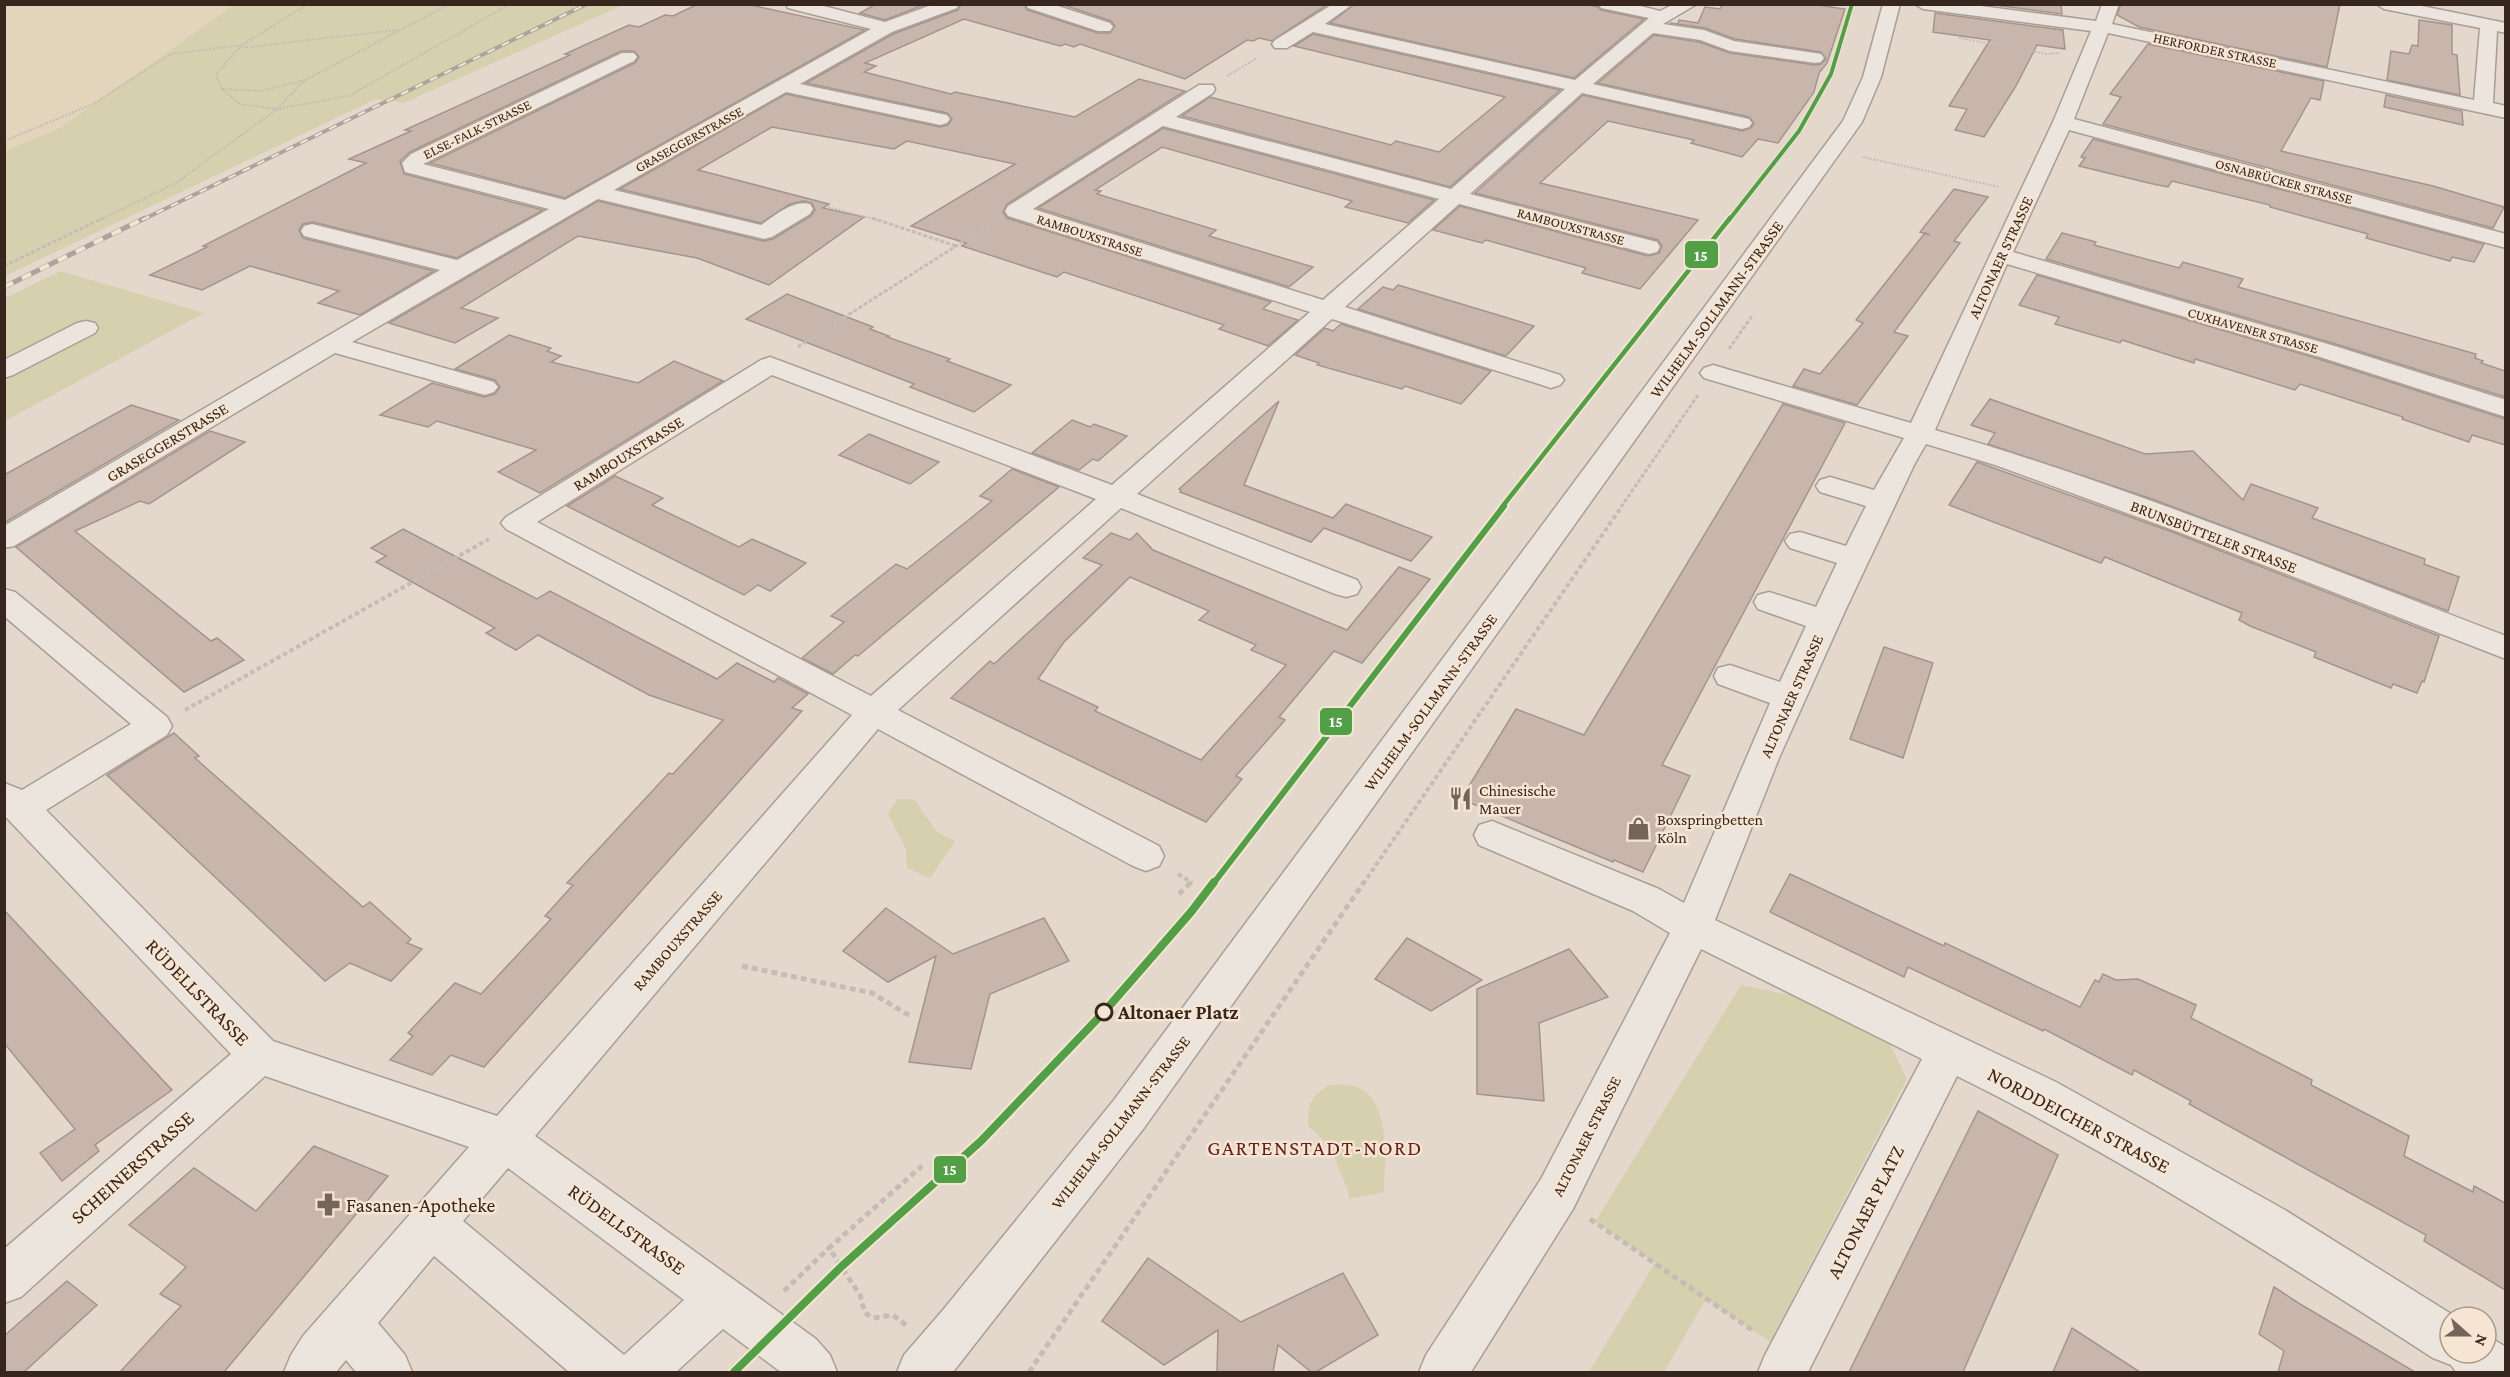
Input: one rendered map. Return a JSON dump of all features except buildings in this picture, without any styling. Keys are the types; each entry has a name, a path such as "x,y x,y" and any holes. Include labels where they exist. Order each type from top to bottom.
{"street":[{"path":"794,4 886,28"},
{"name":"GRASEGGERSTRASSE","path":"4,539 460,268 886,28 951,4"},
{"path":"1034,4 1104,27"},
{"path":"1281,44 1345,4"},
{"path":"1607,4 1655,22 1704,35 1730,46 1815,58"},
{"name":"RAMBOUXSTRASSE","path":"504,1139 873,713 1579,86 1655,22 1689,4"},
{"name":"WILHELM-SOLLMANN-STRASSE","path":"930,1362 1129,1114 1852,122 1872,77 1892,4"},
{"name":"HERFORDER STRASSE","path":"1923,4 2102,27 2505,112"},
{"path":"2384,4 2497,27 2484,107"},
{"path":"1310,26 1742,123"},
{"name":"ALTONAER STRASSE","path":"1443,1372 1557,1194 1694,927 1762,758 1882,502 1901,463 1920,433 2063,122 2102,27"},
{"name":"ELSE-FALK-STRASSE","path":"568,207 412,168 412,164 418,158 628,57"},
{"path":"784,86 940,119"},
{"name":"RAMBOUXSTRASSE","path":"1016,211 1206,89"},
{"name":"RAMBOUXSTRASSE","path":"1160,119 1649,247"},
{"name":"OSNABRÜCKER STRASSE","path":"2063,122 2505,241"},
{"path":"595,192 764,232"},
{"path":"740,252 764,232 802,209"},
{"name":"RAMBOUXSTRASSE","path":"1016,211 1551,380"},
{"path":"312,231 460,268"},
{"name":"CUXHAVENER STRASSE","path":"2000,255 2329,352 2505,409"},
{"path":"4,370 86,328"},
{"path":"330,344 485,387"},
{"path":"770,365 1116,496 1346,587"},
{"name":"RAMBOUXSTRASSE","path":"516,524 770,365"},
{"name":"BRUNSBÜTTELER STRASSE","path":"1713,373 2005,459 2186,525 2505,648"},
{"path":"1830,486 1882,502"},
{"path":"516,524 1146,856"},
{"path":"1800,541 1855,559"},
{"path":"4,599 155,726 13,802"},
{"path":"1769,602 1825,621"},
{"path":"1730,676 1790,698"},
{"name":"RÜDELLSTRASSE","path":"13,802 259,1054 504,1139 799,1356 813,1372"},
{"name":"NORDDEICHER STRASSE","path":"1492,835 1646,900 1694,927 2042,1096 2269,1226 2438,1333"},
{"name":"ALTONAER PLATZ","path":"1786,1364 1948,1051"},
{"name":"SCHEINERSTRASSE","path":"4,1280 259,1054"},
{"path":"308,1372 320,1353 504,1139"},
{"path":"431,1224 606,1372"},
{"path":"641,1372 721,1298"},
{"path":"346,1323 388,1372"}],"path":[{"path":"308,4 240,46 216,74 222,89 240,104 277,109 349,96 510,4"},
{"path":"222,89 261,91 305,80 450,4"},
{"path":"1959,38 2047,54 2102,27"},
{"path":"4,141 93,104 171,54 342,38 403,28"},
{"path":"1206,89 1281,44"},
{"path":"4,266 176,183 277,109 305,80"},
{"path":"1866,149 1861,157 2029,193"},
{"path":"802,209 827,207 837,209 957,246"},
{"path":"770,365 997,220 1016,211"},
{"path":"1029,1372 1757,309"},
{"path":"155,726 516,524"},
{"path":"742,966 872,993 910,1016"},
{"path":"922,1166 829,1248 860,1295 866,1313 873,1318 893,1315 930,1362"},
{"path":"1557,1194 1786,1364"}],"shaded area":[{"path":"5,5 234,5 60,128 5,151"},
{"path":"234,5 623,5 404,103 376,99 5,276 5,151 60,128"},
{"path":"61,271 204,313 5,421 5,298"},
{"path":"897,799 914,799 937,832 955,841 930,878 907,868 906,849 888,814"},
{"path":"1741,985 1800,997 1890,1044 1907,1079 1770,1342 1706,1299 1664,1372 1589,1372 1655,1263 1595,1222"},
{"path":"1329,1085 1348,1085 1363,1090 1373,1100 1383,1129 1384,1192 1349,1199 1330,1146 1308,1126 1311,1102"}],"railway":[{"path":"142,220 587,4"},
{"path":"4,287 145,218"}],"transit line":[{"name":"15","path":"734,1372 842,1266 981,1141 1104,1012 1191,912 1422,609 1799,131 1831,74 1852,4"}],"place":[{"name":"Chinesische Mauer","path":"1461,799"},
{"name":"Boxspringbetten Köln","path":"1639,828"},
{"name":"Altonaer Platz","path":"1104,1012"},
{"name":"Fasanen-Apotheke","path":"328,1205"}],"district":[{"name":"GARTENSTADT-NORD","path":"1315,1148"}]}
